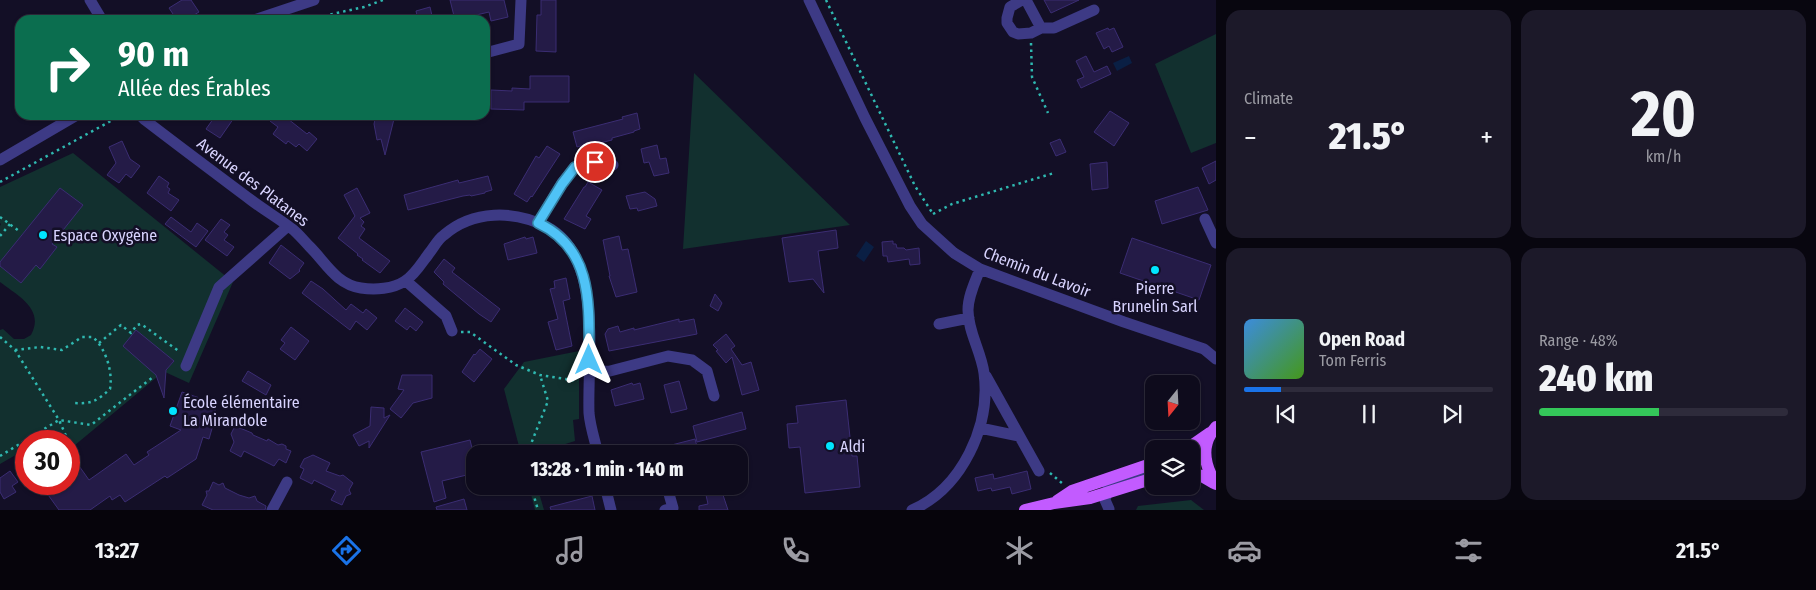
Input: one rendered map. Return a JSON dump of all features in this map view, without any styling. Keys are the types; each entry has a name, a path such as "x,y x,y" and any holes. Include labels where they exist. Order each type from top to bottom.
{"main road":[{"path":"1199,440 1213,430"},
{"path":"1213,430 1206,446 1205,460 1209,473 1216,484"},
{"path":"1054,503 1072,491 1145,466"},
{"path":"1200,475 1216,484"},
{"path":"1025,510 1054,503 1108,499 1145,482"}],"street":[{"path":"90,0 99,15"},
{"path":"278,15 314,0"},
{"path":"490,52 519,44 521,0"},
{"name":"Chemin du Lavoir","path":"809,0 865,118 910,206 922,224 954,253 980,269 1204,349 1216,359"},
{"path":"1022,0 1010,7 1007,18 1007,23 1013,32 1018,34 1054,28 1094,10"},
{"path":"1026,0 1036,30"},
{"path":"0,160 68,120"},
{"name":"Avenue des Platanes","path":"145,120 288,226 318,255 336,277 346,284 361,288 381,289 406,281"},
{"path":"538,223 575,167 595,162 613,166"},
{"path":"452,331 446,316 406,281 443,235 470,219 493,215 530,219 560,236 575,255 585,279 588,298 589,416 596,445"},
{"path":"1206,219 1216,243"},
{"path":"188,362 220,287 288,226"},
{"path":"980,269 971,294 968,310 970,328 984,373 1039,471"},
{"path":"939,324 969,318"},
{"path":"589,377 668,356 692,360 707,371 714,396"},
{"path":"912,510 936,496 952,480 970,451 980,428 983,414 984,373"},
{"path":"980,428 1018,436"},
{"path":"1108,499 1109,485 1145,473"},
{"path":"272,510 287,482"},
{"path":"607,495 611,510"},
{"path":"665,510 673,508 669,495"}],"path":[{"path":"328,15 364,7 383,0"},
{"path":"826,0 915,186 933,214"},
{"path":"1036,30 1032,77 1048,113"},
{"path":"0,182 113,120"},
{"path":"922,224 933,214 952,204 1054,173"},
{"path":"0,217 19,231"},
{"path":"0,236 10,224"},
{"path":"99,343 121,325 131,333 137,325 141,324 188,362"},
{"path":"452,331 470,332 516,364 540,375 589,377"},
{"path":"0,337 15,350 63,430"},
{"path":"15,350 40,347 62,350 82,337 93,337 99,343 110,371 110,389 101,397 88,404 74,403"},
{"path":"531,445 548,401 540,375"},
{"path":"0,456 59,420 91,425 153,377"},
{"path":"534,495 538,510"}],"green space":[{"path":"1216,34 1216,143 1191,153 1155,64"},
{"path":"694,73 850,225 683,249"},
{"path":"73,153 233,282 189,383 165,372 174,361 136,331 157,377 80,441 80,430 15,430 15,455 0,464 0,330 3,329 14,339 24,339 31,335 35,318 28,304 0,282 0,187"},
{"path":"579,351 579,419 573,420 575,441 562,445 519,445 504,389 524,362"},
{"path":"531,495 540,495 544,510 535,510"},
{"path":"1191,500 1204,510 1136,510 1138,506"}],"water":[{"path":"1129,56 1132,63 1117,71 1113,63"},
{"path":"866,241 874,247 864,262 856,256"}],"building":[{"path":"182,0 191,0 199,12 194,15 174,15 169,8"},
{"path":"450,0 504,0 508,17 491,21 489,12 476,15 454,15"},
{"path":"541,0 556,0 556,52 536,51 537,15 541,15"},
{"path":"1044,0 1079,0 1051,13"},
{"path":"430,7 432,15 417,15 416,11"},
{"path":"1108,28 1109,30 1114,28 1123,47 1112,52 1109,46 1104,49 1096,33"},
{"path":"1086,56 1094,72 1107,66 1111,74 1081,88 1077,80 1084,77 1076,61"},
{"path":"530,76 569,76 569,102 524,102 524,110 491,109 491,90 512,91 512,88 530,89"},
{"path":"1110,111 1129,123 1114,146 1094,132"},
{"path":"637,113 640,129 612,138 612,140 577,147 573,132 623,119 622,117"},
{"path":"212,120 233,120 220,138 206,129"},
{"path":"289,120 307,134 309,132 317,139 307,151 299,144 296,147 288,141 286,144 273,134 278,127 270,121"},
{"path":"375,120 394,120 385,155 381,139 377,140"},
{"path":"1060,139 1066,152 1056,156 1050,143"},
{"path":"122,141 130,159 140,166 131,178 126,174 119,183 107,175 116,163 109,147"},
{"path":"657,145 660,159 666,158 669,173 654,176 649,162 644,163 641,149"},
{"path":"547,146 560,154 527,202 514,194 536,156 539,158"},
{"path":"1216,161 1216,180 1209,184 1202,168"},
{"path":"1107,162 1108,188 1092,190 1090,164"},
{"path":"159,176 169,183 167,187 170,189 168,193 179,200 171,211 147,193"},
{"path":"488,176 492,190 485,193 463,196 408,210 404,195 458,180 459,183"},
{"path":"588,182 602,190 586,216 591,219 585,229 564,219"},
{"path":"1198,187 1208,210 1162,224 1155,201"},
{"name":"Espace Oxygène","path":"60,188 83,205 52,244 57,247 40,269 36,265 21,283 0,266 0,262"},
{"path":"357,188 370,213 360,218 364,222 361,226 365,229 359,238 390,261 380,273 362,260 358,254 338,238 355,216 344,195"},
{"path":"645,192 655,199 657,206 638,211 637,208 630,209 626,196"},
{"path":"171,217 191,232 197,223 208,231 196,247 165,224"},
{"path":"221,219 230,225 224,232 228,235 224,240 234,247 227,256 205,240"},
{"path":"836,230 838,248 818,251 824,293 813,279 789,282 782,238"},
{"path":"619,236 622,250 628,249 637,292 616,297 609,276 603,240"},
{"path":"525,237 526,239 533,237 537,253 508,260 504,244"},
{"path":"1132,238 1211,265 1199,300 1120,273"},
{"path":"893,241 897,248 904,248 906,250 919,248 920,264 910,265 909,259 888,262 887,256 883,256 882,242"},
{"path":"281,245 304,263 300,271 290,279 269,263"},
{"path":"444,259 455,268 452,272 500,309 491,322 443,284 444,282 434,272"},
{"path":"566,278 570,299 563,301 572,346 556,350 548,322 558,319 550,289 555,288 554,281"},
{"path":"311,281 346,310 351,304 363,313 366,309 377,318 367,330 356,321 350,330 302,293"},
{"path":"715,294 722,303 718,311 710,306"},
{"path":"405,308 423,322 416,331 410,326 407,330 395,321"},
{"path":"679,319 679,322 694,319 697,334 609,351 605,334 608,329 618,326 620,332"},
{"path":"291,327 309,341 295,360 280,349 285,343 281,340"},
{"path":"136,330 174,361 166,370 164,398 156,375 123,346"},
{"path":"726,334 735,346 731,349 742,365 751,362 759,390 742,395 732,357 726,363 716,351 718,350 713,345"},
{"path":"480,349 492,359 474,382 462,372 474,354"},
{"path":"248,371 271,385 266,395 242,381"},
{"path":"402,375 432,375 432,398 413,403 401,418 390,409 404,390 398,389"},
{"path":"679,381 687,409 671,413 664,385"},
{"path":"632,383 633,385 640,383 644,399 615,406 611,390"},
{"path":"182,392 217,404 209,439 203,437 196,459 167,478 165,476 125,502 120,495 112,500 110,496 90,510 59,510 48,495 80,495 80,467 89,480 126,454 134,465 149,455 147,452 181,430 170,426"},
{"path":"846,400 852,456 857,456 860,487 805,493 800,447 789,448 787,424 798,423 796,406"},
{"path":"371,407 384,408 384,418 390,415 369,448 369,441 359,446 353,435 370,426"},
{"path":"742,412 746,429 697,442 693,426"},
{"path":"235,426 267,441 268,439 278,445 286,446 286,449 291,451 286,463 279,459 274,466 244,451 241,457 230,451 234,442 231,434"},
{"path":"695,439 697,445 672,445"},
{"path":"470,440 471,445 466,445 466,475 442,481 446,498 434,502 421,452"},
{"path":"313,455 330,463 326,471 340,476 343,475 353,483 349,490 351,494 346,496 342,505 331,500 336,491 314,480 312,484 300,478 304,469 300,467 304,459"},
{"path":"10,471 15,478 15,484 12,486 15,493 4,499 0,492 0,478"},
{"path":"1027,471 1031,489 1012,494 1010,487 992,491 991,488 978,491 975,478 993,474 994,479"},
{"path":"213,482 219,485 223,483 225,488 239,495 249,498 255,496 257,501 266,506 265,510 213,510 202,505 207,495 206,491 209,491"},
{"path":"706,495 723,495 728,510 699,510 699,506 708,504"},
{"path":"592,496 595,510 551,510 550,507"},
{"path":"464,499 467,510 437,510 436,507"}],"place":[{"name":"Espace Oxygène","path":"43,235"},
{"name":"Pierre Brunelin Sarl","path":"1155,270"},
{"name":"École élémentaire La Mirandole","path":"173,411"},
{"name":"Aldi","path":"830,446"}],"route":[{"path":"589,360 588,298 585,279 575,255 560,236 538,223 543,212 575,167 595,162"}]}
